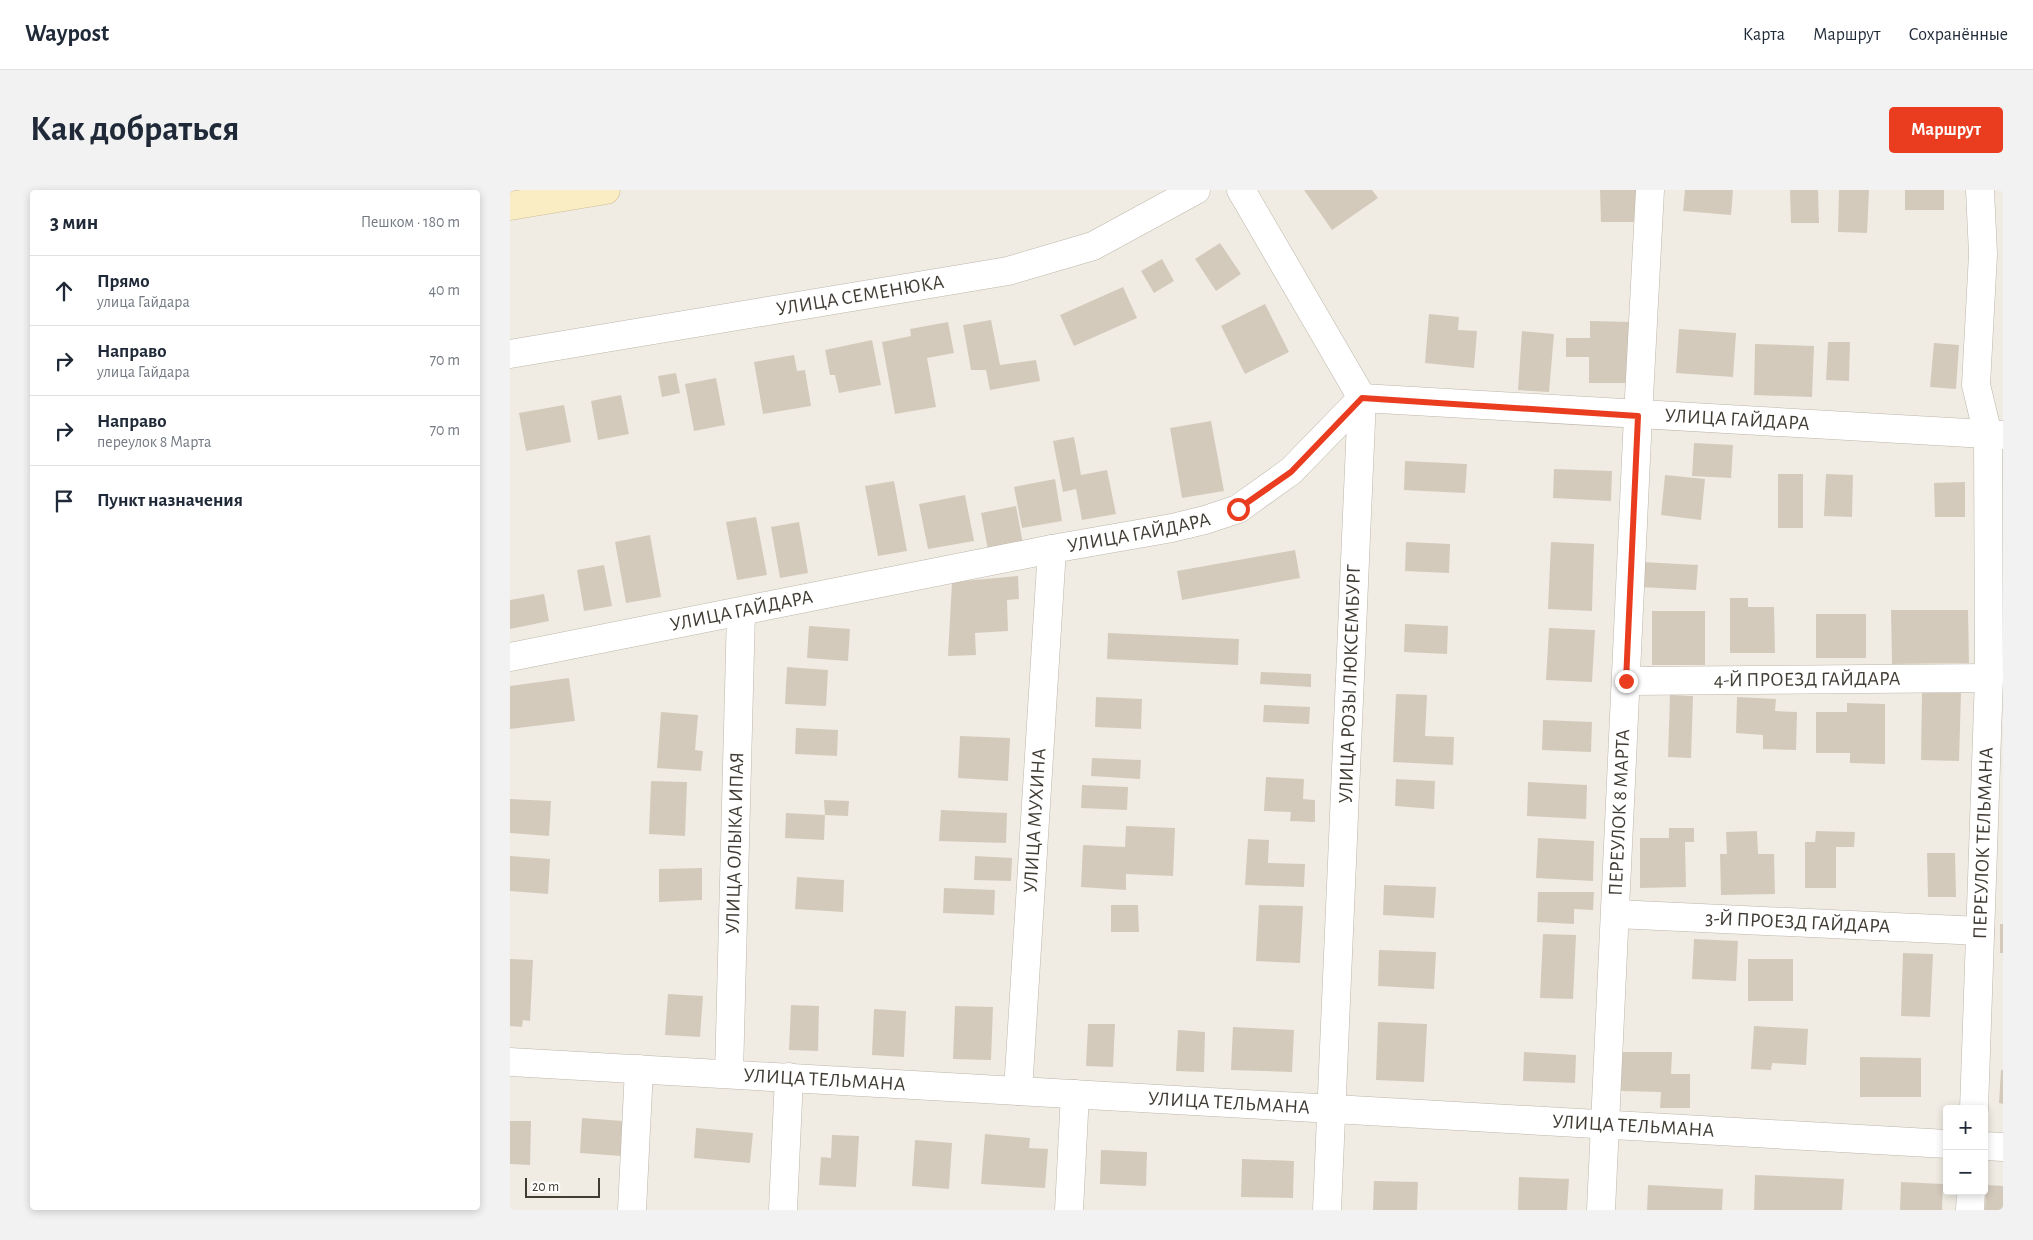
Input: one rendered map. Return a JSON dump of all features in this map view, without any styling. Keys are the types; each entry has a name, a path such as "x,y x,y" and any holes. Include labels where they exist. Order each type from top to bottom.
{"main road":[{"path":"510,206 606,190"}],"street":[{"name":"УЛИЦА СЕМЕНЮКА","path":"510,354 1008,272 1093,246 1196,190"},
{"path":"1241,190 1362,398"},
{"name":"ПЕРЕУЛОК 8 МАРТА","path":"1601,1210 1650,190"},
{"name":"ПЕРЕУЛОК ТЕЛЬМАНА","path":"1974,1105 1996,435 1976,385 1983,254 1980,190"},
{"name":"УЛИЦА ГАЙДАРА","path":"510,657 1206,520 1238,509 1291,472 1362,398 1638,416 1996,435"},
{"name":"УЛИЦА РОЗЫ ЛЮКСЕМБУРГ","path":"1327,1210 1362,398"},
{"name":"УЛИЦА МУХИНА","path":"1018,1091 1052,549"},
{"name":"УЛИЦА ОЛЫКА ИПАЯ","path":"729,1074 741,612"},
{"name":"4-Й ПРОЕЗД ГАЙДАРА","path":"1626,681 1989,678"},
{"name":"3-Й ПРОЕЗД ГАЙДАРА","path":"1616,914 1980,931"},
{"name":"УЛИЦА ТЕЛЬМАНА","path":"510,1062 1943,1144"},
{"path":"632,1210 639,1069"},
{"path":"783,1210 789,1078"},
{"path":"1068,1210 1075,1094"},
{"path":"1988,1146 2003,1147"},
{"path":"1970,1210 1971,1195"}],"building":[{"path":"1304,190 1372,190 1378,198 1332,230"},
{"path":"1600,190 1641,190 1641,222 1601,222"},
{"path":"1685,190 1733,190 1731,215 1683,211"},
{"path":"1790,190 1818,190 1819,223 1791,223"},
{"path":"1839,190 1869,190 1867,233 1838,232"},
{"path":"1905,190 1944,190 1944,210 1905,210"},
{"path":"1220,243 1241,274 1216,291 1195,259"},
{"path":"1162,259 1174,281 1154,293 1141,271"},
{"path":"1123,287 1137,318 1074,346 1060,315"},
{"path":"1265,304 1289,352 1245,374 1221,326"},
{"path":"1429,314 1459,317 1458,330 1477,331 1474,368 1425,363"},
{"path":"991,320 1000,365 1036,360 1040,381 990,390 986,370 971,370 963,325"},
{"path":"1590,321 1633,322 1632,383 1589,383 1589,357 1566,357 1566,338 1590,338"},
{"path":"948,322 954,353 927,358 936,407 895,414 882,342 911,336 910,329"},
{"path":"1679,329 1736,333 1733,377 1676,373"},
{"path":"1522,331 1554,334 1549,392 1518,390"},
{"path":"872,340 881,385 839,393 835,375 830,375 825,350"},
{"path":"1828,342 1850,342 1849,381 1826,380"},
{"path":"1934,343 1959,345 1956,389 1930,387"},
{"path":"1755,344 1814,346 1812,397 1754,395"},
{"path":"794,355 797,371 805,370 811,406 763,414 754,362"},
{"path":"676,373 680,393 662,397 658,376"},
{"path":"716,378 725,425 694,431 685,384"},
{"path":"621,395 629,434 598,440 591,401"},
{"path":"564,405 571,442 526,451 519,413"},
{"path":"1211,421 1224,491 1182,498 1170,428"},
{"path":"1074,437 1081,475 1107,470 1116,514 1082,520 1076,489 1063,492 1053,441"},
{"path":"1694,443 1733,445 1731,478 1692,476"},
{"path":"1405,461 1467,464 1465,493 1404,490"},
{"path":"1554,469 1612,471 1611,501 1553,498"},
{"path":"1778,474 1803,474 1803,528 1778,528"},
{"path":"1826,474 1853,475 1852,517 1824,516"},
{"path":"1665,475 1705,479 1701,520 1661,515"},
{"path":"1055,479 1062,521 1022,528 1014,487"},
{"path":"894,481 907,551 878,556 865,486"},
{"path":"1965,482 1965,517 1935,517 1934,483"},
{"path":"965,495 974,541 928,549 919,504"},
{"path":"1016,506 1023,544 988,550 981,513"},
{"path":"756,517 767,575 737,580 726,522"},
{"path":"799,522 808,573 780,578 771,527"},
{"path":"650,535 661,597 626,603 615,542"},
{"path":"1406,542 1450,544 1449,573 1405,571"},
{"path":"1551,542 1594,544 1592,611 1548,609"},
{"path":"1295,550 1300,578 1182,600 1177,571"},
{"path":"1642,562 1698,565 1696,590 1640,587"},
{"path":"604,565 612,606 584,611 577,570"},
{"path":"1018,576 1019,599 1007,600 1008,631 975,633 976,655 948,656 952,582"},
{"path":"544,594 549,621 510,629 510,600"},
{"path":"1730,598 1748,598 1748,607 1774,607 1775,653 1730,653"},
{"path":"1891,610 1968,610 1969,663 1892,664"},
{"path":"1652,611 1705,611 1705,665 1652,665"},
{"path":"1816,614 1866,614 1866,658 1816,658"},
{"path":"1405,624 1448,626 1447,654 1404,652"},
{"path":"809,626 850,629 848,661 807,658"},
{"path":"1549,628 1595,630 1592,682 1546,680"},
{"path":"1108,633 1239,639 1238,665 1107,659"},
{"path":"787,667 828,670 826,706 785,704"},
{"path":"1261,672 1311,674 1311,687 1260,684"},
{"path":"569,678 575,721 510,729 510,686"},
{"path":"1922,692 1961,693 1959,761 1921,760"},
{"path":"1396,694 1427,695 1425,736 1454,737 1453,765 1393,762"},
{"path":"1670,695 1693,696 1691,758 1668,757"},
{"path":"1096,697 1142,699 1141,729 1095,727"},
{"path":"1737,697 1776,699 1775,711 1797,712 1796,750 1763,749 1763,735 1736,733"},
{"path":"1847,703 1885,704 1885,764 1850,763 1850,753 1816,753 1816,712 1847,712"},
{"path":"1264,705 1310,707 1309,724 1263,722"},
{"path":"661,712 698,715 695,750 703,751 701,771 657,768"},
{"path":"1543,720 1592,722 1591,752 1542,750"},
{"path":"796,728 838,730 837,756 795,754"},
{"path":"960,736 1010,738 1008,781 958,778"},
{"path":"1092,758 1141,760 1140,779 1091,776"},
{"path":"1266,777 1304,779 1303,799 1315,800 1315,822 1290,821 1291,812 1264,811"},
{"path":"1396,779 1435,781 1434,809 1395,806"},
{"path":"651,781 687,782 685,836 649,834"},
{"path":"1528,782 1587,785 1586,819 1527,816"},
{"path":"1082,785 1128,787 1127,810 1081,808"},
{"path":"510,799 551,801 549,836 510,833"},
{"path":"824,800 849,801 848,816 825,815"},
{"path":"941,810 1007,813 1006,843 939,841"},
{"path":"786,813 825,815 824,840 785,838"},
{"path":"1126,826 1175,828 1173,876 1126,874 1126,890 1081,887 1083,845 1125,847"},
{"path":"1669,828 1694,828 1694,842 1685,842 1686,887 1640,888 1640,838 1669,838"},
{"path":"1757,831 1758,854 1774,854 1775,894 1721,895 1720,854 1727,854 1726,832"},
{"path":"1816,831 1855,832 1854,847 1836,847 1836,888 1805,888 1805,842 1815,842"},
{"path":"1538,838 1594,841 1593,881 1536,878"},
{"path":"1248,839 1269,840 1268,863 1305,864 1304,887 1245,885"},
{"path":"1927,853 1955,853 1956,897 1928,897"},
{"path":"510,856 550,859 548,894 510,891"},
{"path":"975,856 1012,858 1011,881 974,880"},
{"path":"702,868 702,900 659,902 659,869"},
{"path":"797,877 844,880 843,912 795,909"},
{"path":"1384,885 1436,887 1434,918 1383,915"},
{"path":"944,888 995,890 994,915 943,913"},
{"path":"1538,892 1594,892 1593,910 1574,909 1574,924 1537,922"},
{"path":"1111,905 1138,905 1139,932 1111,932"},
{"path":"1259,905 1303,906 1300,963 1256,961"},
{"path":"2000,924 2003,924 2003,953 2000,953"},
{"path":"1543,934 1576,935 1573,999 1540,998"},
{"path":"1694,939 1738,941 1736,981 1692,979"},
{"path":"1379,950 1436,952 1434,989 1378,986"},
{"path":"1903,953 1933,954 1930,1017 1901,1016"},
{"path":"510,959 533,960 530,1021 523,1020 522,1027 510,1026"},
{"path":"1748,959 1793,959 1793,1001 1748,1001"},
{"path":"668,994 703,996 700,1037 665,1035"},
{"path":"791,1005 819,1006 818,1051 789,1050"},
{"path":"955,1006 993,1007 991,1060 953,1059"},
{"path":"874,1009 906,1011 904,1057 872,1055"},
{"path":"1378,1022 1427,1024 1424,1082 1376,1080"},
{"path":"1088,1024 1115,1024 1113,1067 1086,1066"},
{"path":"1754,1026 1808,1029 1806,1065 1772,1063 1771,1070 1751,1069"},
{"path":"1233,1027 1294,1030 1292,1072 1231,1070"},
{"path":"1178,1030 1205,1032 1204,1072 1176,1071"},
{"path":"1524,1052 1576,1055 1575,1083 1523,1081"},
{"path":"1621,1052 1672,1052 1671,1074 1690,1074 1690,1108 1660,1108 1661,1092 1621,1091"},
{"path":"1860,1057 1921,1058 1921,1097 1860,1097"},
{"path":"2001,1070 2003,1070 2003,1104 1999,1103"},
{"path":"582,1118 623,1121 621,1156 580,1153"},
{"path":"510,1121 531,1121 530,1165 510,1164"},
{"path":"696,1128 753,1133 750,1163 694,1158"},
{"path":"985,1134 1030,1138 1029,1148 1048,1149 1045,1188 981,1184"},
{"path":"832,1135 859,1136 856,1187 819,1185 821,1157 831,1158"},
{"path":"915,1140 952,1143 949,1189 912,1186"},
{"path":"1101,1150 1147,1152 1146,1186 1100,1184"},
{"path":"1242,1159 1294,1161 1293,1198 1241,1197"},
{"path":"1755,1175 1844,1179 1842,1210 1754,1210"},
{"path":"1519,1177 1569,1179 1567,1210 1518,1210"},
{"path":"1374,1181 1418,1182 1417,1210 1373,1210"},
{"path":"1901,1182 1943,1184 1942,1210 1900,1210"},
{"path":"1648,1185 1723,1189 1722,1210 1647,1210"},
{"path":"1988,1185 2003,1186 2003,1210 1985,1210"}],"route":[{"path":"1238,509 1291,472 1362,398 1638,416 1626,681"}]}
